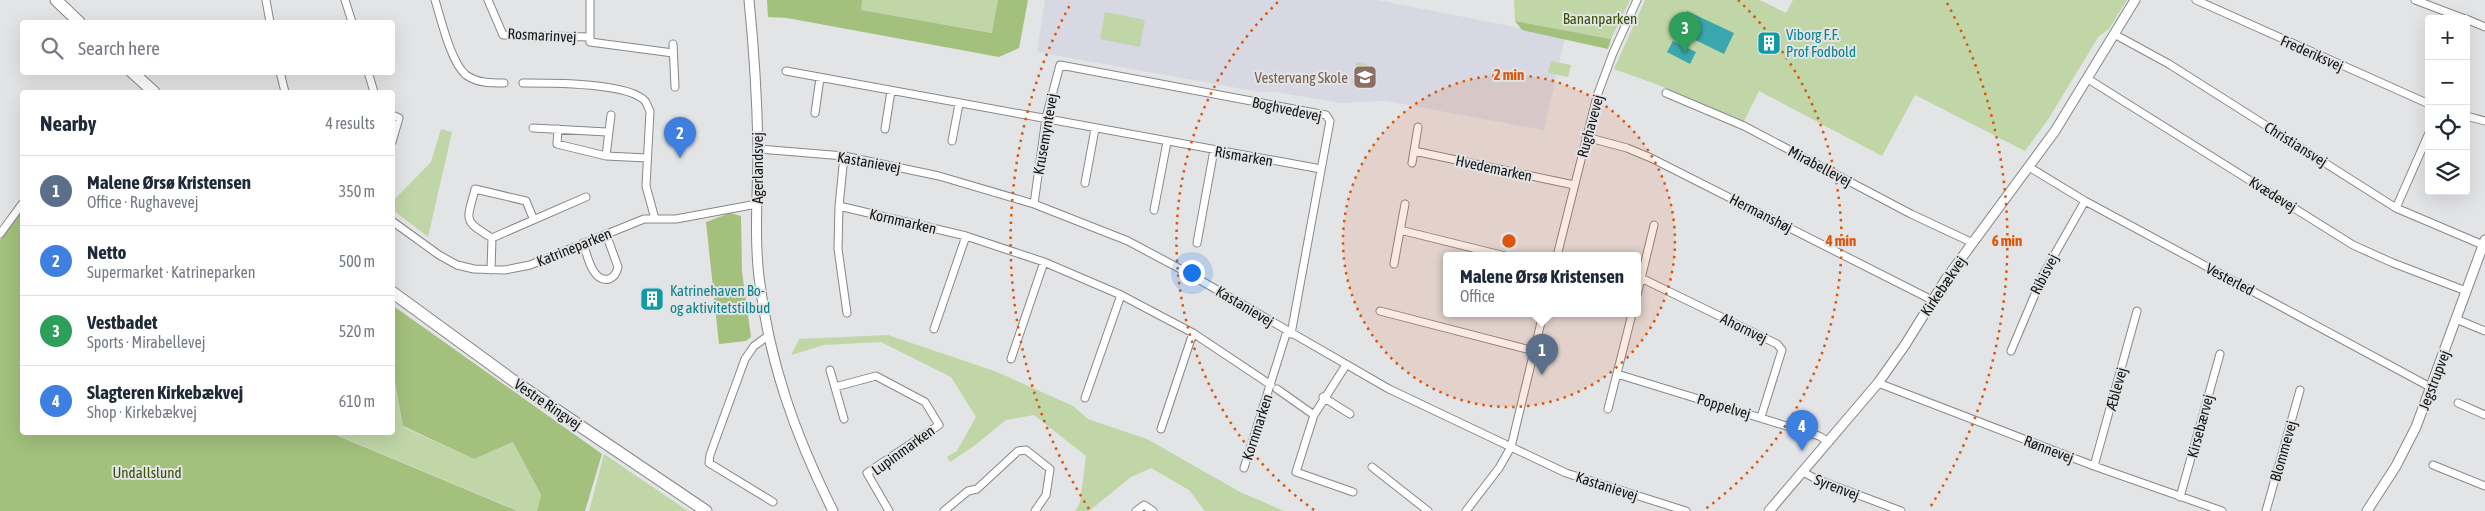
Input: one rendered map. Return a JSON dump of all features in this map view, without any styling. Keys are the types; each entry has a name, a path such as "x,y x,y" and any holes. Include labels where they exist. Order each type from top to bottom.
{"main road":[{"path":"56,0 77,20"},
{"path":"135,75 152,90"},
{"name":"Vestre Ringvej","path":"395,294 518,384 706,511"}],"street":[{"path":"266,0 270,20"},
{"path":"345,0 351,20"},
{"path":"435,0 453,54 465,74 481,82 504,83"},
{"name":"Rosmarinvej","path":"488,0 502,35 589,38"},
{"name":"Rosmarinvej","path":"590,0 590,42 673,53"},
{"name":"Agerlandsvej","path":"749,0 756,69 759,276 768,336 792,420 806,457 833,511"},
{"name":"Rughavevej","path":"1558,252 1586,137 1608,65 1637,0"},
{"name":"Kirkebækvej","path":"1769,511 1878,383 1905,345 1932,300 2029,167 2088,79 2136,0"},
{"name":"Frederiksvej","path":"2196,0 2425,102"},
{"path":"2415,0 2454,15"},
{"path":"2470,21 2485,26"},
{"name":"Christiansvej","path":"2114,34 2169,64 2396,208 2484,243"},
{"path":"673,44 675,87"},
{"name":"Krusemyntevej","path":"1034,204 1046,118 1060,65"},
{"name":"Boghvedevej","path":"1060,65 1326,115 1330,121 1289,332"},
{"name":"Rismarken","path":"786,71 1321,169"},
{"path":"281,75 284,90"},
{"path":"369,75 373,90"},
{"path":"814,113 820,78"},
{"name":"Kvædevej","path":"2088,79 2353,244 2393,263 2466,291"},
{"path":"523,83 609,87 641,97 646,101 650,111 646,186 655,219"},
{"path":"885,129 892,91"},
{"name":"Mirabellevej","path":"1666,93 1744,126 1911,214 1973,243"},
{"path":"952,141 959,104"},
{"path":"606,156 607,132 611,115"},
{"path":"395,116 399,118 395,132"},
{"path":"2470,117 2485,121"},
{"path":"1412,163 1418,127"},
{"path":"533,128 607,132"},
{"path":"558,129 557,144 606,156 647,158"},
{"path":"1085,183 1095,129"},
{"name":"Hermanshøj","path":"1586,137 1627,148 1651,158 1932,300"},
{"path":"1154,210 1167,142"},
{"path":"2396,208 2425,142"},
{"name":"Kastanievej","path":"758,149 844,156 939,176 1034,204 1128,241 1186,272 1389,389 1511,448 1566,473 1686,511"},
{"path":"1198,243 1214,150"},
{"name":"Hvedemarken","path":"1414,151 1574,185"},
{"path":"844,156 839,206 838,249 847,313"},
{"name":"Vesterled","path":"2029,167 2085,201 2432,388"},
{"path":"492,238 471,226 468,217 475,189 526,201 533,218"},
{"path":"492,238 529,223 533,218 586,197"},
{"name":"Ribisvej","path":"2011,351 2044,273 2085,201"},
{"name":"Katrineparken","path":"395,223 439,256 457,265 505,270 530,265 644,219 676,219 757,204"},
{"path":"1394,264 1405,204"},
{"name":"Kornmarken","path":"839,206 966,236 1044,262 1122,295 1193,333 1274,387"},
{"path":"0,234 20,207"},
{"path":"1641,278 1654,225"},
{"path":"1400,230 1489,252"},
{"path":"583,243 594,273 598,277 608,279 613,276 618,267 606,234"},
{"path":"934,329 966,236"},
{"path":"491,270 492,238"},
{"name":"Jegstrupvej","path":"2367,511 2396,466 2432,388 2484,243"},
{"path":"1011,359 1044,262"},
{"name":"Ahornvej","path":"1641,278 1778,344 1782,350 1761,417"},
{"path":"1086,398 1122,295"},
{"path":"1380,311 1534,351"},
{"name":"Æblevej","path":"2094,466 2137,311"},
{"path":"1466,511 1499,468 1511,448 1542,317"},
{"path":"1608,409 1631,317"},
{"path":"2456,319 2485,330"},
{"name":"Kornmarken","path":"1244,468 1274,387 1289,332"},
{"path":"1161,429 1193,333"},
{"path":"768,336 754,346 745,359 710,455 709,463 773,502"},
{"name":"Kirsebærvej","path":"2180,497 2220,354"},
{"path":"1346,364 1323,397 1314,414 1296,472 1353,492"},
{"path":"830,370 844,419"},
{"name":"Poppelvej","path":"1617,374 1761,417 1819,436 1829,442"},
{"name":"Lupinmarken","path":"835,387 876,376 924,402 939,425 867,473 887,509 878,511"},
{"name":"Rønnevej","path":"1878,383 2094,466 2222,511"},
{"path":"1274,387 1314,414"},
{"name":"Blommevej","path":"2266,511 2300,390"},
{"path":"1323,397 1350,414"},
{"path":"2458,404 2485,415"},
{"path":"944,511 968,491 977,489 1018,451 1026,450 1050,469 1046,495 1035,511"},
{"path":"2433,464 2485,486"},
{"path":"1372,467 1428,511"},
{"name":"Syrenvej","path":"1803,472 1816,479 1901,511"},
{"path":"1136,511 1144,506 1153,511"}],"shaded area":[{"name":"Vestervang Skole","path":"1045,0 1377,0 1565,37 1544,130 1386,101 1341,103 1275,92 1260,92 1037,52"}],"green space":[{"path":"767,0 862,0 861,10 992,33 998,0 1028,0 1019,48 999,57 787,18 768,17"},
{"path":"862,0 998,0 993,33 860,10"},
{"name":"Bananparken","path":"1514,0 1630,0 1611,39 1515,21"},
{"path":"1645,0 1760,0 1786,13 1793,0 2127,0 2109,29 2099,36 2049,118 2025,151 1915,95 1882,156 1759,91 1743,123 1661,86 1614,69"},
{"path":"1105,12 1145,20 1140,47 1100,39"},
{"path":"1515,21 1611,39 1608,49 1522,30"},
{"path":"1551,61 1571,65 1568,77 1548,73"},
{"path":"1356,62 1369,65 1365,86 1352,84"},
{"path":"441,129 452,132 428,237 395,212 395,199 431,162"},
{"path":"730,213 741,216 742,272 751,337 746,341 719,344 706,222"},
{"name":"Undallslund","path":"20,214 20,435 336,435 518,511 0,511 0,240"},
{"path":"395,307 602,454 585,511 537,511 541,495 513,442 474,459 403,426 395,382"},
{"path":"888,335 997,372 1073,406 1088,419 1147,439 1240,492 1284,511 1205,511 1189,490 1151,468 1131,477 1089,511 1075,511 1080,503 1086,456 1034,415 1006,420 974,446 950,462 947,457 957,451 976,417 951,377 881,342 824,345 791,355 799,339"},
{"path":"395,382 403,427 474,459 513,442 541,495 537,511 519,511 337,435 395,435"},
{"path":"604,454 688,511 589,511"}],"water":[{"path":"1687,11 1734,33 1724,54 1677,31"},
{"path":"1673,41 1696,52 1690,64 1667,52"}],"place":[{"name":"Viborg F.F. Prof Fodbold","path":"1769,43"},
{"name":"Vestbadet","path":"1685,53"},
{"name":"Vestervang Skole","path":"1365,77"},
{"name":"Netto","path":"680,158"},
{"name":"Katrinehaven Bo- og aktivitetstilbud","path":"652,299"},
{"name":"Malene Ørsø Kristensen","path":"1542,375"},
{"name":"Slagteren Kirkebækvej","path":"1802,451"}]}
